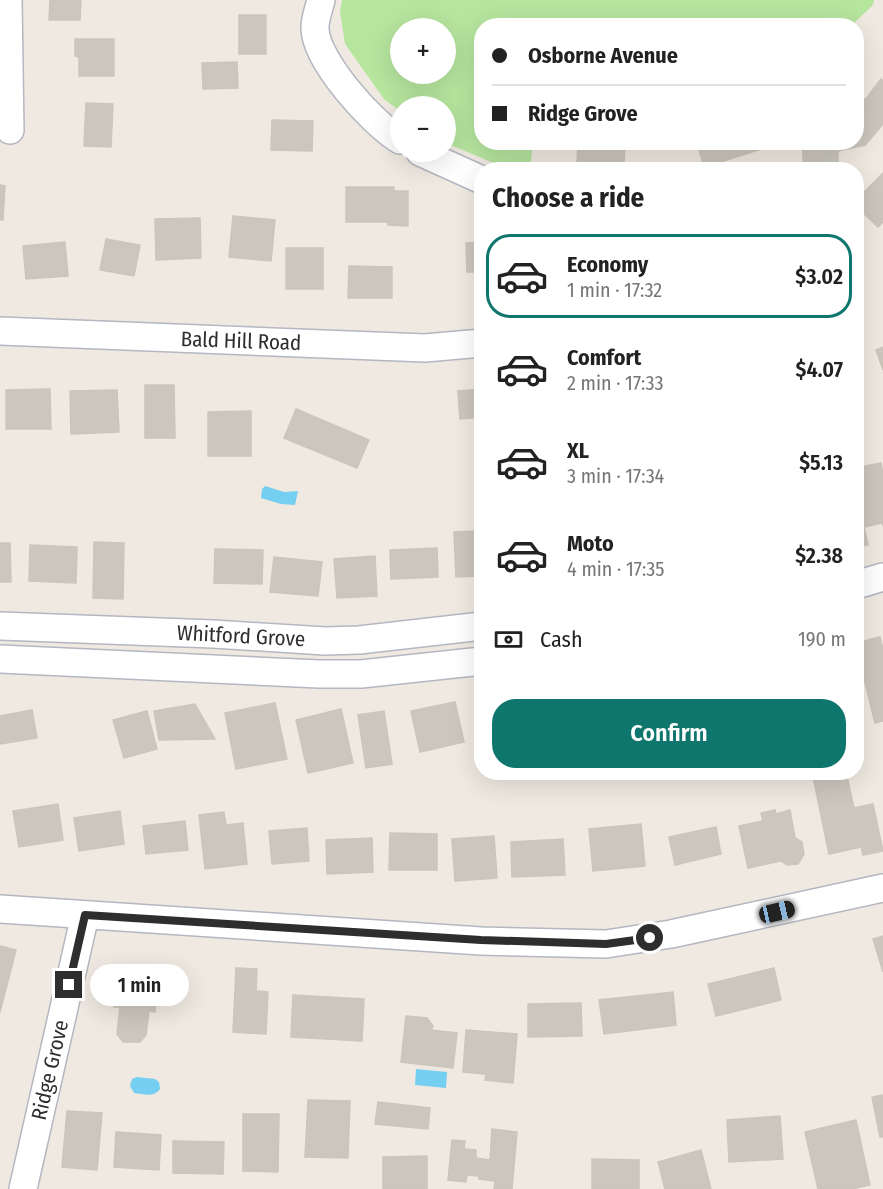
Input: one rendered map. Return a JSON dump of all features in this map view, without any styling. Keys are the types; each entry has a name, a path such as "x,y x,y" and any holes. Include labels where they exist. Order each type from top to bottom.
{"street":[{"path":"8,0 10,130"},
{"path":"321,0 314,28 318,45 329,65 357,102 390,134"},
{"path":"442,162 474,176"},
{"name":"Bald Hill Road","path":"0,332 425,348 474,344"},
{"path":"864,583 883,577"},
{"name":"Whitford Grove","path":"0,626 326,641 359,640 474,627"},
{"name":"Whitford Grove","path":"0,659 318,674 361,674 474,663"},
{"path":"0,909 481,940 606,944 671,934 883,888"},
{"name":"Ridge Grove","path":"23,1189 85,915"}],"green space":[{"path":"342,0 874,0 873,5 859,18 474,18 474,150 532,150 530,162 491,162 456,147 456,96 390,96 390,104 384,99 345,44 340,11"}],"water":[{"path":"265,486 284,492 298,491 295,505 281,504 261,498 262,489"},
{"path":"416,1069 447,1072 446,1088 415,1085"},
{"path":"137,1077 155,1079 159,1082 160,1089 152,1094 134,1093 130,1086 132,1079"}],"building":[{"path":"50,0 81,0 80,20 49,20"},
{"path":"239,15 266,15 266,54 239,54"},
{"path":"75,39 114,39 114,76 79,76 79,57 75,56"},
{"path":"237,62 238,88 203,89 202,63"},
{"path":"881,79 883,81 883,124 864,145 864,99"},
{"path":"86,103 113,104 111,147 84,146"},
{"path":"272,120 313,121 312,151 271,150"},
{"path":"578,150 625,150 624,162 577,162"},
{"path":"699,150 759,150 720,162 703,162"},
{"path":"803,150 842,150 838,151 838,162 803,162"},
{"path":"883,173 883,222 878,227 864,214 864,192"},
{"path":"0,185 5,186 3,220 0,220"},
{"path":"346,187 394,187 394,191 408,191 408,226 388,225 388,222 346,222"},
{"path":"233,216 275,220 271,261 229,257"},
{"path":"200,218 201,258 156,260 155,219"},
{"path":"106,239 140,245 134,276 100,270"},
{"path":"65,242 68,276 26,279 23,246"},
{"path":"474,242 474,272 467,272 466,243"},
{"path":"286,248 323,248 323,289 286,289"},
{"path":"349,266 392,267 392,298 348,298"},
{"path":"883,347 883,370 876,350"},
{"path":"145,385 174,385 175,438 145,438"},
{"path":"50,389 51,429 6,429 6,390"},
{"path":"117,390 119,432 71,434 70,391"},
{"path":"474,390 474,418 460,419 458,391"},
{"path":"296,409 369,440 357,468 284,438"},
{"path":"251,411 251,456 208,456 208,412"},
{"path":"881,463 883,526 882,523 864,527 864,466"},
{"path":"864,527 868,545 864,546"},
{"path":"474,531 474,576 456,577 454,532"},
{"path":"94,542 124,543 123,599 93,598"},
{"path":"0,543 10,543 11,582 0,582"},
{"path":"30,545 77,547 76,583 29,581"},
{"path":"437,548 438,577 391,579 390,550"},
{"path":"215,549 263,550 262,584 214,583"},
{"path":"375,556 377,596 337,598 334,559"},
{"path":"274,557 322,562 318,596 270,592"},
{"path":"880,637 883,649 883,721 875,723 864,678 864,641"},
{"path":"455,702 464,742 420,752 411,711"},
{"path":"275,703 287,759 236,769 225,713"},
{"path":"195,704 215,739 159,740 154,711"},
{"path":"341,709 353,763 308,773 296,720"},
{"path":"32,710 37,738 0,744 0,716"},
{"path":"147,711 157,749 124,758 113,720"},
{"path":"384,711 392,764 366,768 358,715"},
{"path":"814,780 848,780 854,808 873,804 883,851 863,855 861,847 829,854"},
{"path":"58,804 63,840 19,847 13,811"},
{"path":"775,810 776,814 790,810 795,838 802,842 804,854 798,864 787,865 781,861 748,868 739,826 763,821 761,813"},
{"path":"120,811 124,844 79,851 74,818"},
{"path":"224,812 226,825 243,823 247,864 205,869 199,815"},
{"path":"185,821 188,850 146,854 143,826"},
{"path":"641,824 645,866 593,871 589,829"},
{"path":"716,827 721,854 675,865 669,837"},
{"path":"307,828 309,861 272,864 269,831"},
{"path":"390,833 437,834 437,870 389,870"},
{"path":"494,836 497,878 455,881 452,839"},
{"path":"372,838 373,872 327,874 326,840"},
{"path":"563,839 565,875 512,877 511,842"},
{"path":"883,936 883,972 873,939"},
{"path":"0,946 16,950 0,1012"},
{"path":"236,968 257,969 256,991 268,992 266,1034 233,1032"},
{"path":"774,968 781,1000 716,1016 708,984"},
{"path":"118,972 159,977 155,1012 149,1011 146,1035 140,1042 123,1042 117,1034 120,1007 114,1007"},
{"path":"673,992 676,1025 604,1034 599,1000"},
{"path":"293,995 364,999 362,1041 291,1037"},
{"path":"581,1003 582,1036 528,1037 528,1004"},
{"path":"406,1016 427,1018 433,1026 431,1030 457,1033 453,1068 401,1062"},
{"path":"466,1030 517,1034 513,1083 485,1080 486,1074 463,1072"},
{"path":"883,1095 883,1137 880,1137 872,1097"},
{"path":"308,1100 350,1101 348,1158 305,1157"},
{"path":"378,1102 430,1108 428,1129 375,1124"},
{"path":"67,1111 102,1113 97,1170 62,1167"},
{"path":"243,1114 279,1114 278,1172 243,1171"},
{"path":"780,1116 783,1159 729,1162 727,1120"},
{"path":"856,1120 870,1185 852,1189 818,1189 805,1132"},
{"path":"492,1129 517,1132 512,1189 494,1189 495,1181 479,1179 479,1176 467,1175 466,1182 448,1180 452,1140 465,1141 464,1149 476,1150 476,1158 490,1160"},
{"path":"116,1132 161,1135 159,1170 114,1167"},
{"path":"173,1141 224,1142 223,1174 173,1173"},
{"path":"701,1150 711,1189 665,1189 658,1162"},
{"path":"427,1156 427,1189 383,1189 383,1157"},
{"path":"592,1159 639,1160 639,1189 592,1189"}],"route":[{"path":"69,985 85,915 481,940 606,944 650,938"}]}
